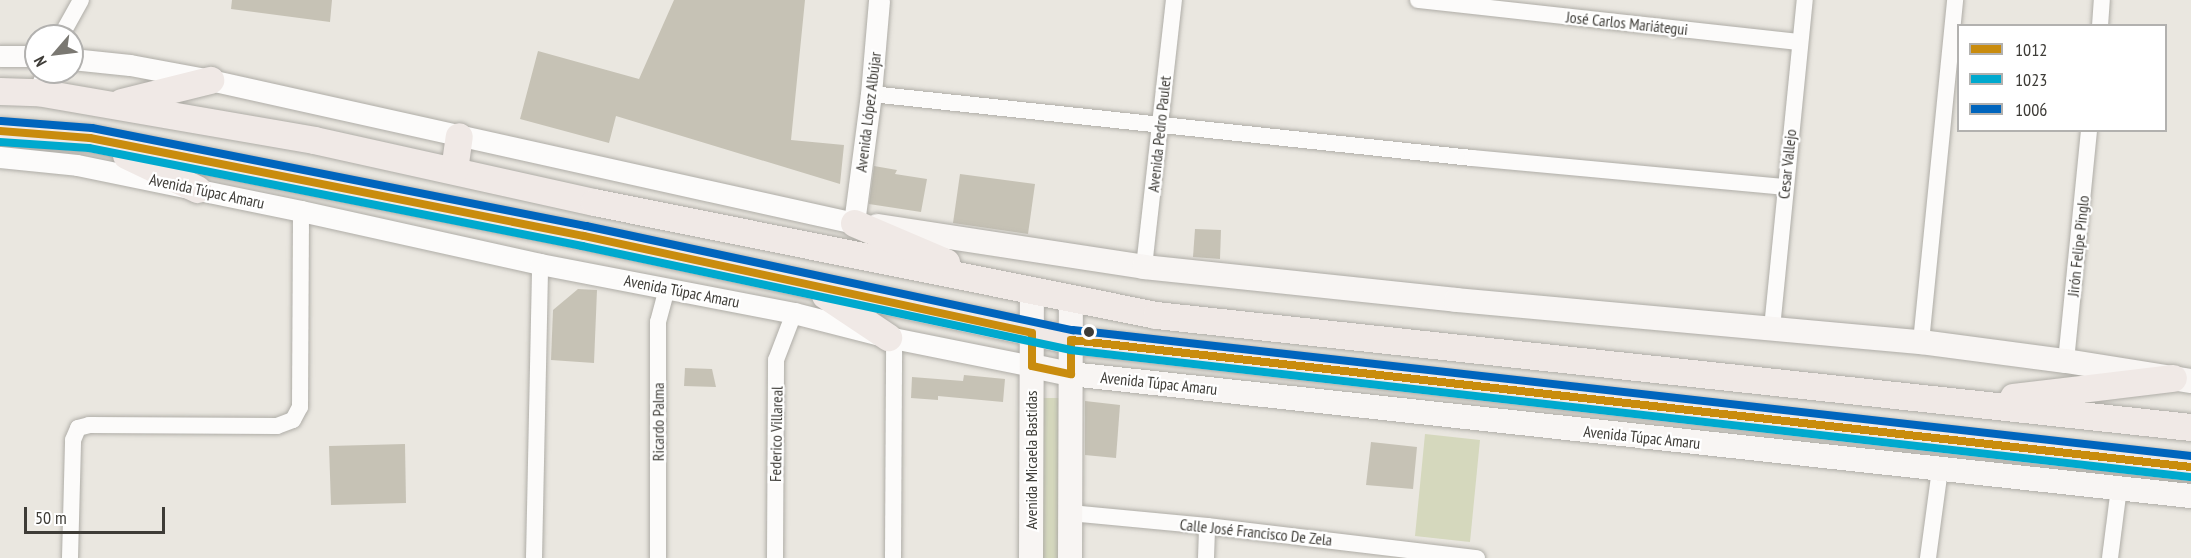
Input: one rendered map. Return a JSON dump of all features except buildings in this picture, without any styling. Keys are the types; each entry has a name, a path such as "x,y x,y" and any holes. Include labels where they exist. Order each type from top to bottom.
{"highway":[{"path":"109,105 210,80"},
{"path":"0,91 32,84"},
{"path":"47,84 109,105 314,140 594,202 1156,315 2191,427"},
{"name":"Avenida Túpac Amaru","path":"0,130 90,138 584,236 1071,340 2191,467"},
{"path":"454,170 459,136"},
{"path":"90,138 197,189"},
{"path":"854,223 1000,285"},
{"path":"811,286 891,338"},
{"path":"1968,403 2182,380"}],"main road":[{"path":"854,223 1143,267 1456,300 1921,342 2066,361 2182,380"},
{"name":"Avenida Micaela Bastidas","path":"1030,558 1032,291"},
{"path":"1070,558 1071,299"},
{"name":"Avenida Túpac Amaru","path":"1032,366 1071,374 2191,496"}],"street":[{"path":"68,24 81,0"},
{"name":"Avenida López Albújar","path":"854,223 871,94 879,0"},
{"name":"Avenida Pedro Paulet","path":"1143,267 1174,0"},
{"name":"José Carlos Mariátegui","path":"1418,0 1800,42"},
{"name":"Cesar Vallejo","path":"1772,328 1784,187 1805,0"},
{"path":"1921,342 1954,0"},
{"path":"2100,24 2102,0"},
{"path":"0,56 24,56"},
{"path":"84,60 130,65 210,80 854,223"},
{"path":"871,94 1472,158 1784,187"},
{"name":"Jirón Felipe Pinglo","path":"2066,361 2089,132"},
{"name":"Avenida Túpac Amaru","path":"0,157 76,165 197,189 540,264 794,313 891,338 1032,366"},
{"path":"70,558 74,440 78,428 89,425 277,426 293,420 300,407 301,211"},
{"path":"534,558 540,264"},
{"name":"Ricardo Palma","path":"658,558 658,322 667,288"},
{"name":"Federico Villareal","path":"774,558 776,360 794,313"},
{"path":"891,338 892,558"},
{"path":"1928,558 1940,469"},
{"path":"2110,558 2119,488"},
{"name":"Calle José Francisco De Zela","path":"1070,513 1207,526 1433,556 1477,558"},
{"path":"1206,558 1207,526"}],"green space":[{"path":"1041,398 1062,398 1060,558 1040,558"},
{"path":"1425,434 1480,440 1470,542 1415,536"}],"transit line":[{"name":"1006","path":"1,121 92,128 586,226 1073,330 2191,456"},
{"name":"1012","path":"0,131 90,138 584,236 1032,333 1032,366 1071,374 1071,340 2191,467"},
{"name":"1023","path":"0,142 89,148 582,246 1070,350 2190,477"}]}
